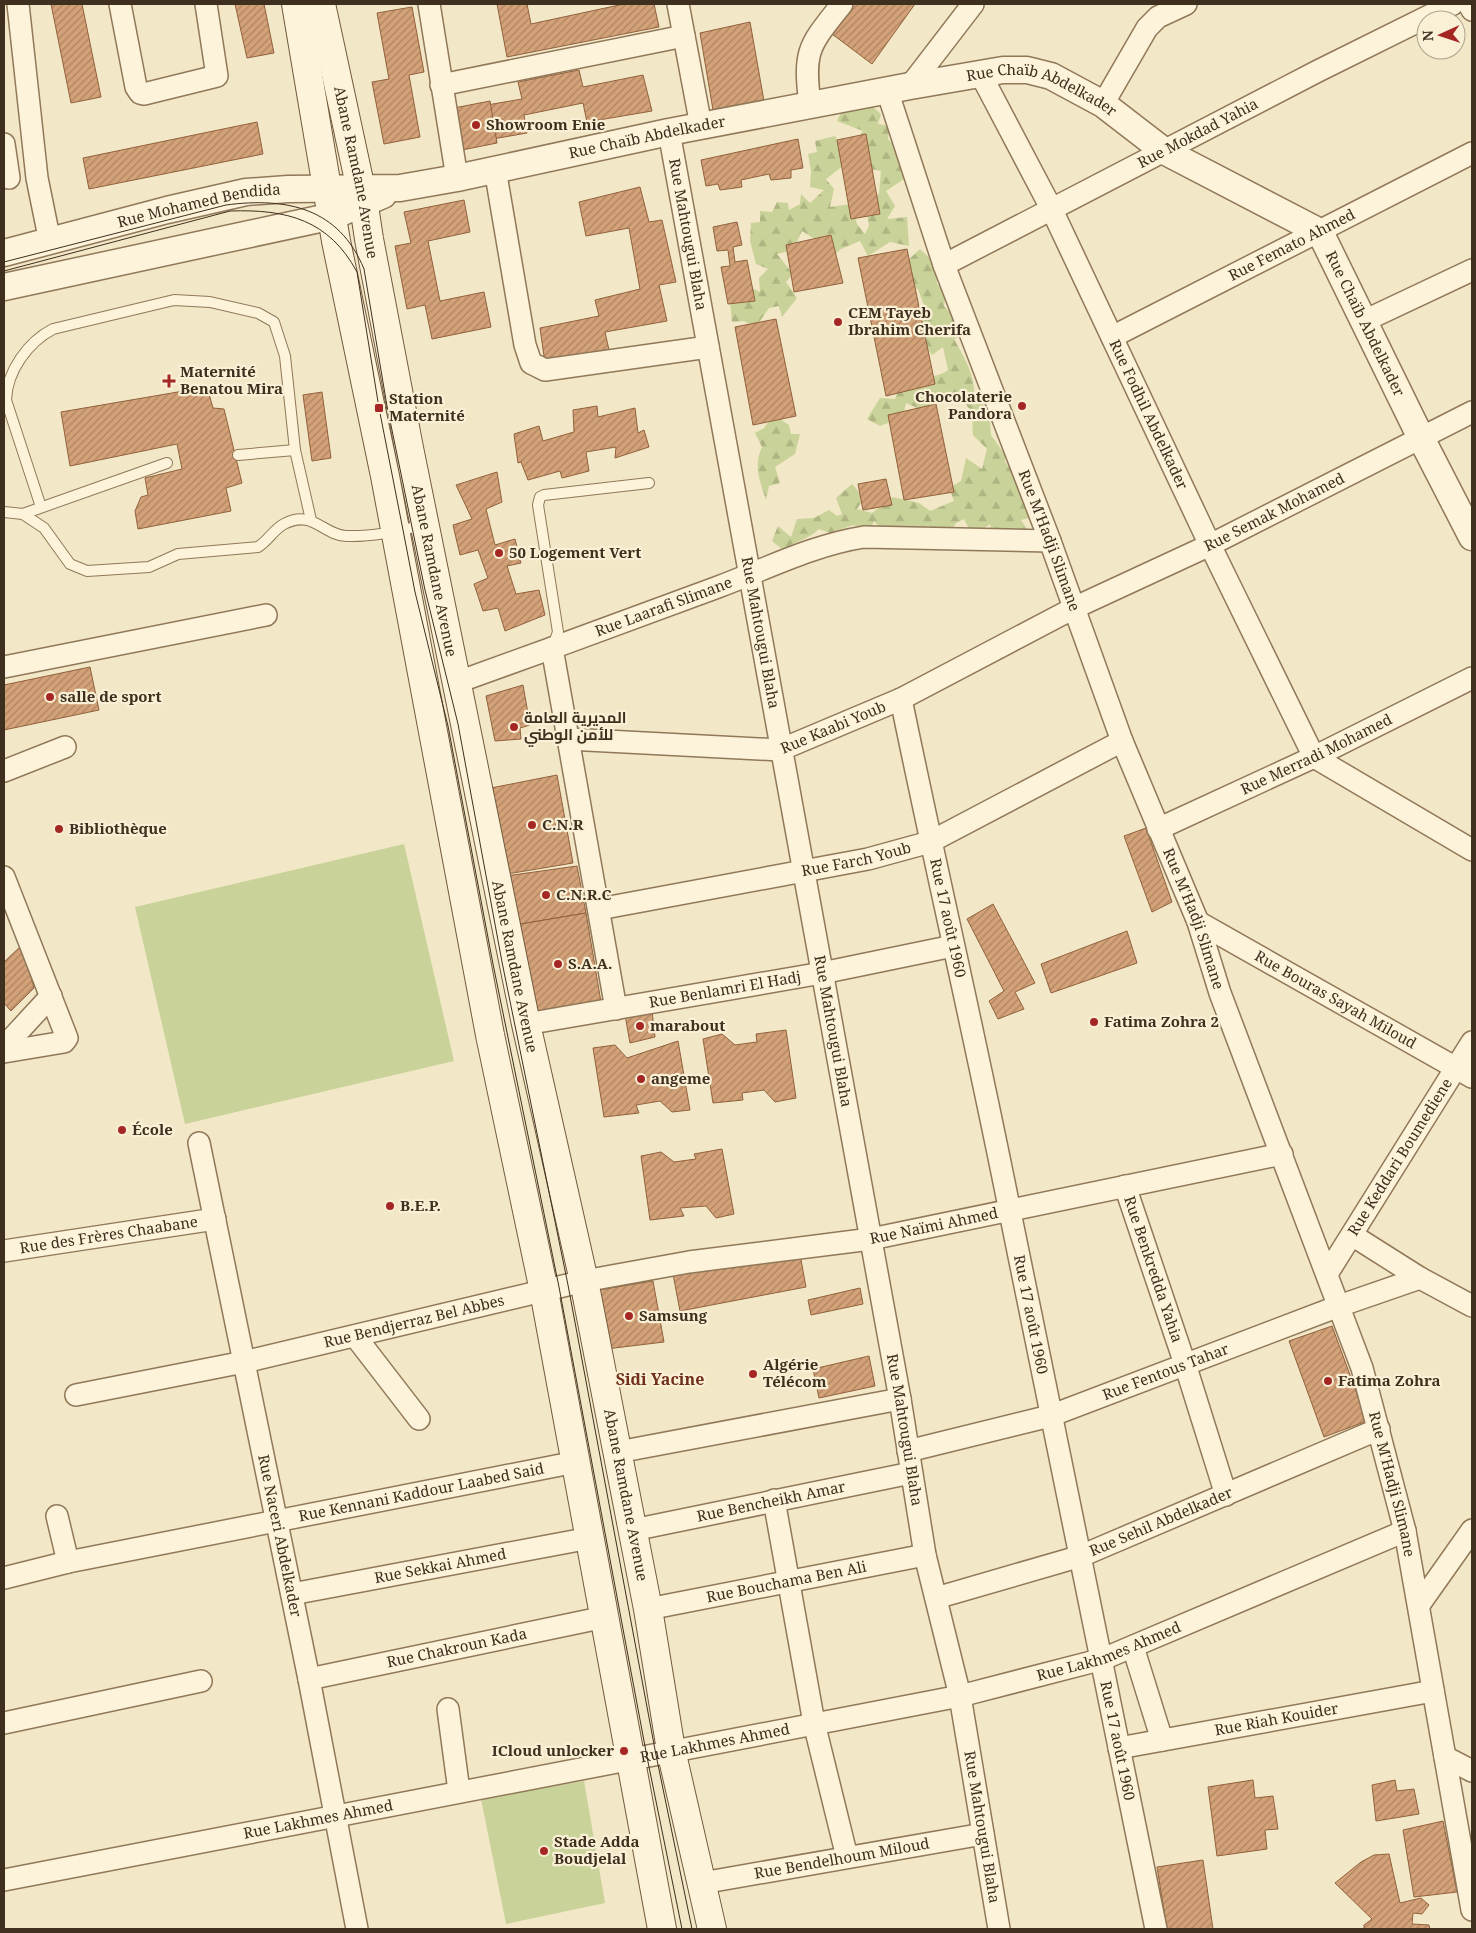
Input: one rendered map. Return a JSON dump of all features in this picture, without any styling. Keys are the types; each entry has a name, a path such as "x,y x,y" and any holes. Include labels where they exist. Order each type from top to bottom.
{"main road":[{"name":"Abane Ramdane Avenue","path":"296,4 327,188 396,532 490,1035 544,1290 662,1929"},
{"name":"Abane Ramdane Avenue","path":"321,4 362,196 409,448 526,1024 584,1281 648,1608 672,1750 712,1929"}],"street":[{"path":"18,4 37,178 50,242"},
{"path":"120,4 136,87 140,93 144,94 217,76 206,4"},
{"path":"429,4 457,178"},
{"path":"678,4 701,126"},
{"path":"810,105 806,73 808,54 816,37 842,4"},
{"path":"898,88 973,4"},
{"name":"Rue Mokdad Yahia","path":"944,265 1051,208 1453,4"},
{"path":"1469,4 1472,10"},
{"path":"1103,104 1147,28 1158,17 1174,6"},
{"path":"441,85 684,36"},
{"name":"Rue Chaïb Abdelkader","path":"4,287 333,216 362,196 457,178 669,132 898,88 1003,70 1027,70 1051,76 1103,104 1164,151 1320,232 1420,438 1472,537"},
{"name":"Rue Fodhil Abdelkader","path":"980,74 1051,208 1210,545 1314,757"},
{"name":"Rue M'Hadji Slimane","path":"898,88 944,265 1050,541 1122,741 1198,922 1220,993 1362,1368 1380,1429 1405,1531 1472,1910"},
{"name":"Rue Mahtougui Blaha","path":"669,132 780,750 900,1399 925,1555 960,1696 999,1929"},
{"path":"4,144 7,178 37,178"},
{"name":"Rue Femato Ahmed","path":"1112,337 1472,153"},
{"path":"495,169 525,345 532,363 545,370 708,347"},
{"name":"Rue Mohamed Bendida","path":"4,253 167,210 237,194 288,189 327,188 362,196"},
{"path":"1364,321 1472,270"},
{"name":"Rue Semak Mohamed","path":"1074,608 1210,545 1472,412"},
{"name":"Rue Laarafi Slimane","path":"458,682 750,575 818,547 864,537 1050,541"},
{"name":"Rue Kaabi Youb","path":"568,739 780,750 901,699 1074,608"},
{"path":"4,667 266,615"},
{"path":"552,648 616,1009"},
{"name":"Rue Merradi Mohamed","path":"1158,828 1314,757 1472,678"},
{"name":"Rue 17 août 1960","path":"901,699 1010,1211 1050,1416 1103,1659 1156,1929"},
{"name":"Rue Farch Youb","path":"599,909 804,872 868,859 930,842 1122,741"},
{"path":"4,772 65,748"},
{"path":"1314,757 1472,850"},
{"path":"4,877 11,920 51,996 67,1038 66,1041 4,1052"},
{"name":"Rue Bouras Sayah Miloud","path":"1198,922 1464,1073"},
{"name":"Rue Benlamri El Hadj","path":"526,1024 822,973 953,946"},
{"path":"4,1047 51,996"},
{"name":"Rue Keddari Boumediene","path":"1327,1274 1464,1073 1472,1042"},
{"name":"Rue Naceri Abdelkader","path":"199,1143 292,1594 357,1929"},
{"name":"Rue Naïmi Ahmed","path":"584,1281 689,1262 871,1239 1282,1154"},
{"name":"Rue Benkredda Yahia","path":"1125,1186 1185,1364 1226,1495"},
{"name":"Rue des Frères Chaabane","path":"4,1250 215,1219"},
{"path":"1352,1235 1420,1278 1472,1306"},
{"name":"Rue Fentous Tahar","path":"908,1450 1050,1416 1339,1306 1420,1278"},
{"name":"Rue Bendjerraz Bel Abbes","path":"76,1394 244,1362 584,1281"},
{"path":"355,1336 419,1419"},
{"path":"618,1452 900,1399"},
{"name":"Rue Sehil Abdelkader","path":"936,1598 1081,1556 1380,1429"},
{"name":"Rue Kennani Kaddour Laabed Said","path":"4,1578 68,1562 576,1462"},
{"name":"Rue Bencheikh Amar","path":"633,1530 911,1473"},
{"path":"774,1500 814,1723 847,1857"},
{"path":"57,1516 68,1562"},
{"name":"Rue Lakhmes Ahmed","path":"4,1880 960,1696 1103,1659 1133,1648 1405,1531"},
{"path":"1419,1605 1472,1532"},
{"name":"Rue Sekkai Ahmed","path":"292,1594 590,1538"},
{"name":"Rue Bouchama Ben Ali","path":"648,1608 925,1555"},
{"name":"Rue Chakroun Kada","path":"309,1679 605,1617"},
{"path":"1133,1648 1162,1740"},
{"path":"4,1723 201,1681"},
{"name":"Rue Riah Kouider","path":"1119,1748 1433,1692"},
{"path":"448,1709 459,1791"},
{"path":"1445,1757 1472,1772"},
{"name":"Rue Bendelhoum Miloud","path":"702,1882 983,1834"}],"lane":[{"path":"40,507 6,400 6,390 22,356 40,336 54,330 174,300 210,302 258,313 274,322 285,356 295,450 311,520"},
{"path":"238,455 295,450"},
{"path":"23,514 167,463"},
{"path":"552,648 558,632 538,504 540,497 648,483"},
{"path":"4,512 23,514 44,528 70,564 87,571 149,567 178,554 258,547 267,542 283,524 311,520 338,534 347,536 396,532 425,524"}],"green space":[{"path":"868,103 881,114 878,124 890,126 888,139 903,154 910,175 886,191 895,206 887,219 907,217 909,246 890,242 868,256 860,241 841,249 829,260 821,243 802,231 793,250 777,254 793,274 786,282 797,298 782,317 779,306 769,308 755,328 744,321 732,322 730,300 743,284 760,292 759,278 768,269 756,264 750,241 751,223 760,222 760,211 772,212 777,202 788,203 789,210 800,204 801,194 810,203 824,190 810,187 811,171 808,154 817,152 815,141 835,136 843,148 844,165 826,179 834,189 830,207 851,204 857,224 865,234 869,226 864,196 879,194 881,171 866,168 853,147 863,131 837,121 845,104"},
{"path":"920,249 936,264 937,284 946,293 944,306 960,323 962,336 954,339 971,374 974,397 989,410 991,435 1005,455 1005,462 1017,479 1027,500 1029,518 1021,520 1027,529 1009,536 993,534 990,524 973,536 964,519 956,523 947,537 929,526 885,533 874,521 870,531 853,525 830,533 819,529 810,536 783,550 772,541 778,526 791,537 797,519 814,518 829,510 837,516 842,514 836,498 852,484 864,498 857,509 872,513 893,497 919,503 930,511 954,501 949,488 961,481 966,458 982,469 987,449 973,435 972,413 961,397 947,398 924,411 906,403 903,417 880,426 867,419 880,398 895,399 902,382 938,375 948,370 943,347 932,355 916,333 927,314 918,289 905,287 904,264"},
{"path":"774,415 789,425 791,434 800,434 795,454 775,467 780,483 769,486 766,500 758,467 759,454 762,447 755,433 764,428"},
{"path":"404,844 454,1061 185,1124 135,907"},
{"name":"Stade Adda Boudjelal","path":"584,1781 605,1903 506,1924 481,1799"}],"building":[{"path":"51,4 82,4 101,97 71,103"},
{"path":"235,4 264,4 274,53 247,58"},
{"path":"497,4 527,4 531,24 624,4 654,4 659,27 507,57"},
{"path":"849,4 915,4 872,64 828,31"},
{"path":"412,7 424,72 409,75 420,137 384,144 372,82 389,79 377,13"},
{"path":"750,22 764,101 713,110 700,33"},
{"path":"579,70 583,87 643,75 652,111 587,122 583,103 524,115 527,133 464,144 458,110 522,99 518,82"},
{"name":"Showroom Enie","path":"490,101 497,143 462,150 454,108"},
{"path":"257,122 263,154 89,189 83,158"},
{"path":"866,134 880,214 851,219 837,140"},
{"path":"798,139 803,168 791,170 791,178 771,180 769,174 741,180 742,187 720,190 718,184 706,186 701,160"},
{"path":"640,187 649,222 662,220 676,282 659,285 667,321 605,332 609,350 545,363 540,328 599,316 595,300 640,289 629,228 586,236 579,202"},
{"path":"464,200 470,232 428,241 440,301 484,292 491,327 432,339 425,305 407,309 395,246 411,243 404,212"},
{"path":"737,222 742,245 733,247 735,262 747,260 755,301 728,304 721,267 730,266 728,250 717,251 713,227"},
{"path":"831,235 843,283 794,292 786,245"},
{"path":"907,249 935,384 886,396 858,258"},
{"path":"776,319 796,416 753,425 735,327"},
{"name":"Maternité Benatou Mira","path":"207,387 213,408 224,409 242,483 226,488 231,511 138,529 135,511 141,497 148,495 145,478 182,469 177,444 70,466 61,412"},
{"path":"322,392 331,458 312,461 303,395"},
{"path":"936,404 954,492 904,500 888,415"},
{"path":"597,406 598,417 635,408 638,433 644,430 649,447 615,458 616,447 586,452 589,471 562,478 560,471 528,480 521,462 518,463 514,434 539,426 543,441 574,432 573,410"},
{"name":"50 Logement Vert","path":"497,472 502,502 486,509 495,545 515,539 521,563 507,566 516,594 539,590 545,615 505,631 498,608 483,611 474,584 488,578 478,550 460,555 453,525 472,519 456,485"},
{"path":"886,479 892,505 863,510 858,484"},
{"name":"salle de sport","path":"90,667 99,710 4,730 4,685"},
{"path":"523,685 530,725 520,728 521,739 495,741 486,696"},
{"name":"C.N.R","path":"557,775 573,863 507,874 491,788"},
{"path":"1146,828 1172,902 1152,912 1124,836"},
{"name":"C.N.R.C","path":"577,866 586,913 515,925 506,876"},
{"path":"993,904 1035,983 1015,992 1024,1009 998,1019 989,1001 1004,991 967,919"},
{"name":"S.A.A.","path":"586,913 601,1002 531,1014 515,925"},
{"path":"1127,931 1137,963 1051,993 1041,964"},
{"path":"22,945 34,988 11,1011 4,1003 4,962"},
{"name":"marabout","path":"652,1011 655,1037 630,1043 625,1015"},
{"path":"786,1030 796,1098 775,1102 764,1090 742,1093 743,1100 713,1103 703,1039 722,1034 735,1045 757,1042 756,1034"},
{"name":"angeme","path":"678,1041 690,1110 672,1112 660,1101 636,1105 639,1113 604,1117 593,1048 615,1045 627,1058"},
{"path":"722,1149 734,1214 716,1218 706,1206 680,1208 684,1216 650,1220 641,1156 661,1152 674,1162 696,1159 694,1154"},
{"path":"799,1249 806,1287 680,1311 673,1274"},
{"name":"Samsung","path":"653,1281 664,1342 606,1349 593,1291"},
{"path":"860,1288 863,1304 811,1315 808,1300"},
{"name":"Fatima Zohra","path":"1332,1326 1367,1421 1324,1437 1289,1341"},
{"path":"869,1356 875,1386 819,1398 813,1369"},
{"path":"1253,1780 1255,1798 1273,1796 1278,1829 1265,1830 1267,1849 1217,1856 1208,1787"},
{"path":"1395,1780 1397,1791 1414,1789 1419,1814 1376,1821 1372,1785"},
{"path":"1443,1821 1457,1892 1414,1897 1403,1830"},
{"path":"1389,1854 1400,1903 1421,1898 1429,1905 1422,1914 1413,1913 1412,1924 1429,1925 1430,1929 1364,1929 1364,1925 1372,1919 1335,1883 1361,1862 1374,1855"},
{"path":"1203,1860 1213,1929 1167,1929 1157,1867"}],"tram line":[{"path":"4,262 226,205 270,203 308,211 325,220 340,232 353,248 364,269 387,406 425,590 458,724 502,962 568,1285 656,1755 692,1929"},
{"path":"4,271 230,211 251,211 270,212 288,216 320,229 346,254 357,272 379,408 415,592 448,726 493,964 559,1287 647,1757 682,1929"}],"place":[{"name":"Showroom Enie","path":"476,125"},
{"name":"CEM Tayeb Ibrahim Cherifa","path":"838,322"},
{"name":"Maternité Benatou Mira","path":"169,381"},
{"name":"Chocolaterie Pandora","path":"1022,406"},
{"name":"Station Maternité","path":"379,408"},
{"name":"50 Logement Vert","path":"499,553"},
{"name":"salle de sport","path":"50,697"},
{"name":"المديرية العامة للأمن الوطني","path":"514,727"},
{"name":"C.N.R","path":"532,825"},
{"name":"Bibliothèque","path":"59,829"},
{"name":"C.N.R.C","path":"546,895"},
{"name":"S.A.A.","path":"558,964"},
{"name":"Fatima Zohra 2","path":"1094,1022"},
{"name":"marabout","path":"640,1026"},
{"name":"angeme","path":"641,1079"},
{"name":"École","path":"122,1130"},
{"name":"B.E.P.","path":"390,1206"},
{"name":"Samsung","path":"629,1316"},
{"name":"Algérie Télécom","path":"753,1374"},
{"name":"Fatima Zohra","path":"1328,1381"},
{"name":"ICloud unlocker","path":"624,1751"},
{"name":"Stade Adda Boudjelal","path":"544,1851"}],"district":[{"name":"Sidi Yacine","path":"660,1379"}]}
